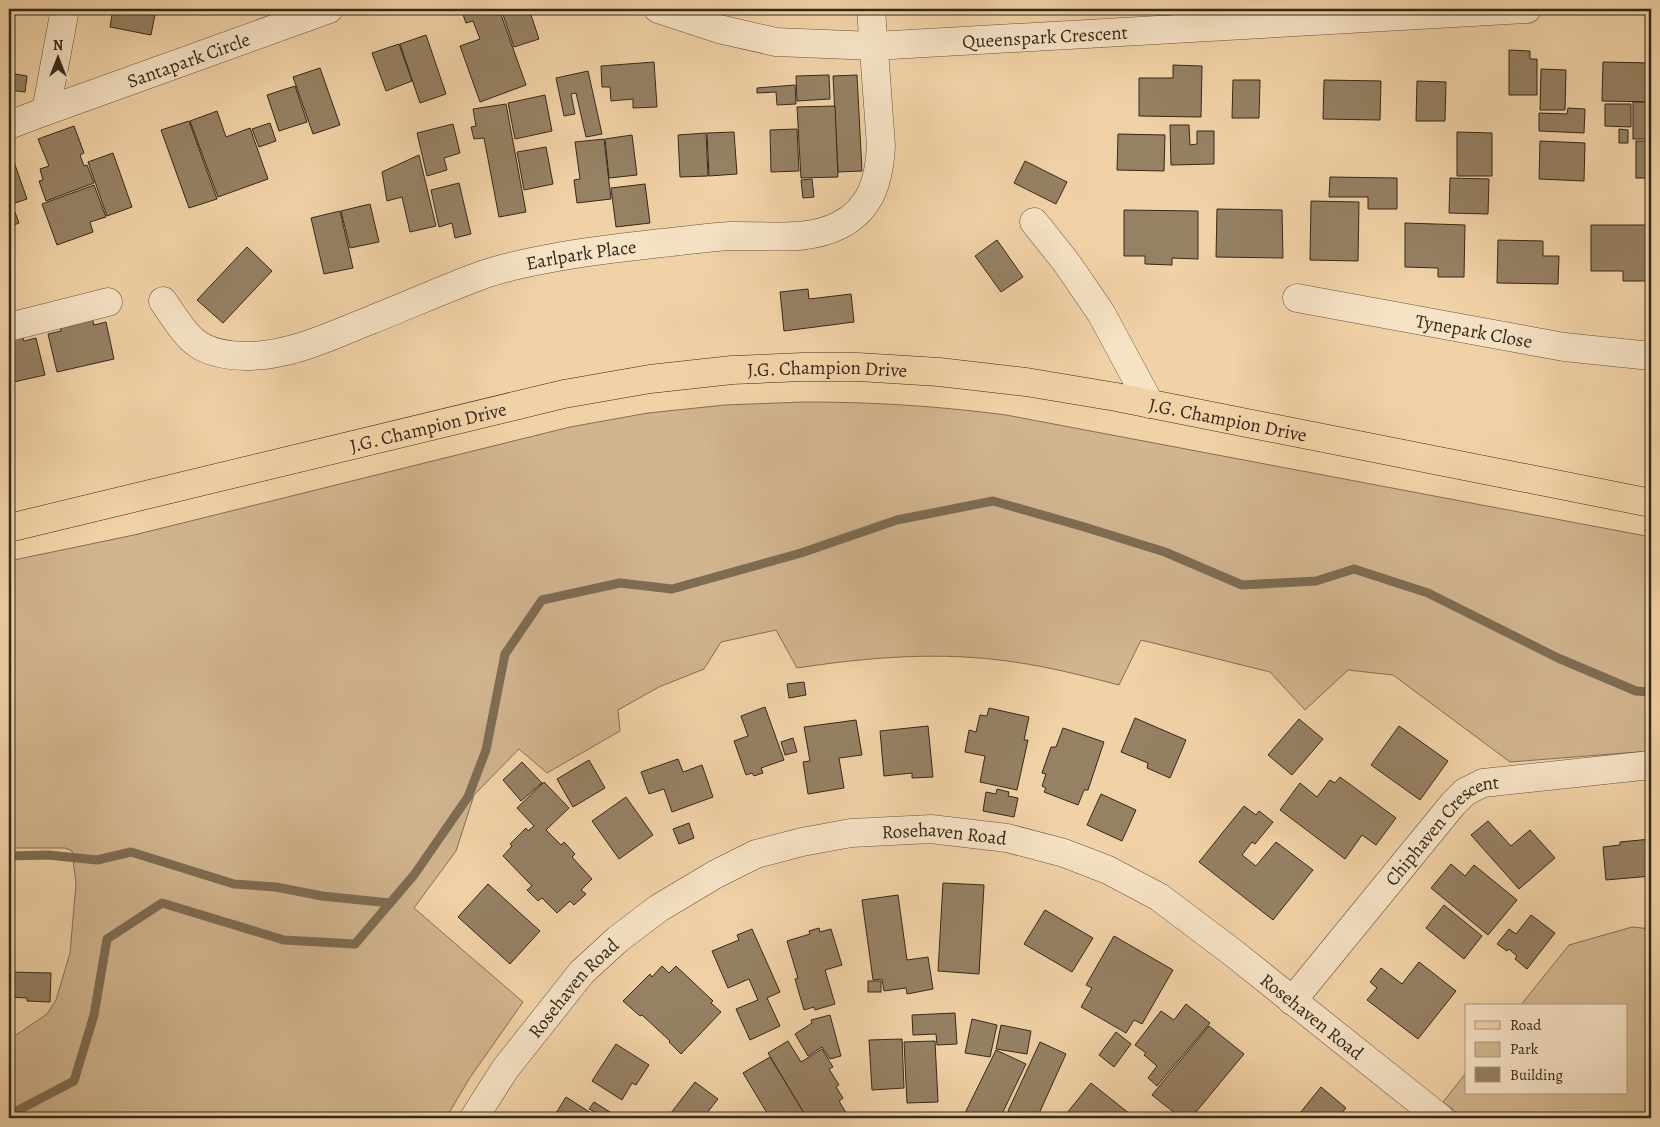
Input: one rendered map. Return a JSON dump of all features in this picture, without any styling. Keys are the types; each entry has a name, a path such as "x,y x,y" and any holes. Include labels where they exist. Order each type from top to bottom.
{"main road":[{"name":"J.G. Champion Drive","path":"9,528 564,394 650,379 732,370 803,367 858,367 939,372 1026,382 1150,404 1651,503"}],"street":[{"path":"46,111 66,9"},
{"name":"Santapark Circle","path":"9,125 329,9"},
{"name":"Queenspark Crescent","path":"658,9 719,29 776,42 874,46 1527,9"},
{"name":"Earlpark Place","path":"163,301 184,331 196,344 213,353 245,356 272,355 307,346 486,273 553,258 631,247 730,236 796,236 822,232 838,226 855,217 874,190 880,167 882,146 871,9"},
{"path":"1034,222 1066,262 1101,312 1150,404"},
{"name":"Tynepark Close","path":"1297,298 1564,347 1651,356"},
{"path":"9,327 108,302"},
{"name":"Chiphaven Crescent","path":"1292,1001 1446,811 1465,792 1483,783 1651,764"},
{"name":"Rosehaven Road","path":"474,1118 505,1069 582,972 625,934 659,908 716,874 756,854 802,842 851,833 931,829 1007,838 1064,854 1108,870 1159,897 1232,952 1440,1118"}],"green space":[{"path":"804,402 905,405 1006,415 1651,537 1651,751 1510,762 1393,675 1348,670 1305,710 1270,672 1141,640 1119,685 1027,664 960,657 878,658 797,668 776,630 721,642 704,669 659,687 618,710 620,731 547,773 519,749 474,795 456,851 414,908 523,1002 469,1079 446,1118 9,1118 9,1037 13,1037 47,1014 56,1000 70,953 76,884 72,851 65,848 9,848 9,561 134,535 570,427 648,413 725,405"},
{"path":"1632,927 1651,929 1651,1118 1464,1118 1443,1102 1465,1074 1465,1094 1628,1094 1628,1004 1522,1004 1569,945"}],"building":[{"path":"113,9 156,9 151,35 110,27"},
{"path":"172,9 207,9 206,15"},
{"path":"461,9 499,9 526,85 480,102 460,46 480,39 473,21 466,23"},
{"path":"501,9 529,9 539,39 514,47"},
{"path":"426,35 446,94 420,103 400,44"},
{"path":"399,44 412,81 386,91 372,53"},
{"path":"1509,50 1530,51 1530,59 1537,59 1537,95 1509,95"},
{"path":"654,62 657,107 633,108 633,99 611,101 610,87 602,87 601,66"},
{"path":"1603,62 1651,63 1651,102 1602,101"},
{"path":"1173,65 1202,66 1201,117 1139,116 1139,78 1173,78"},
{"path":"320,68 340,125 313,134 293,77"},
{"path":"1541,69 1566,70 1565,110 1540,110"},
{"path":"588,71 602,134 586,137 576,93 571,94 575,114 564,116 556,78"},
{"path":"9,73 27,76 25,92 9,90"},
{"path":"829,75 830,99 797,101 796,76"},
{"path":"857,75 862,171 838,172 833,76"},
{"path":"1233,80 1260,80 1259,118 1232,118"},
{"path":"1324,80 1381,81 1380,120 1323,119"},
{"path":"1417,81 1446,82 1445,121 1416,121"},
{"path":"795,85 796,104 777,105 776,92 757,93 757,88"},
{"path":"295,86 307,122 279,131 267,95"},
{"path":"545,95 552,131 515,139 508,103"},
{"path":"1633,102 1651,102 1651,139 1633,139"},
{"path":"506,104 526,212 499,217 484,138 474,139 471,127 476,126 473,109"},
{"path":"1605,104 1631,104 1631,127 1605,126"},
{"path":"835,106 838,177 801,178 797,107"},
{"path":"1568,108 1585,109 1584,133 1539,131 1539,113 1567,114"},
{"path":"217,111 226,137 250,128 268,179 218,197 190,121"},
{"path":"189,121 217,199 189,208 161,130"},
{"path":"270,123 276,141 259,147 252,129"},
{"path":"453,124 460,153 444,158 447,170 427,176 417,133"},
{"path":"1170,125 1189,125 1190,145 1197,144 1197,131 1214,131 1214,164 1171,165"},
{"path":"74,126 84,153 80,155 84,166 87,165 94,183 46,201 39,181 43,180 40,169 49,166 38,139"},
{"path":"797,129 799,171 771,172 770,130"},
{"path":"1619,129 1628,130 1628,143 1619,143"},
{"path":"734,132 737,174 709,176 707,133"},
{"path":"1457,132 1492,133 1492,176 1457,176"},
{"path":"706,133 708,176 680,177 678,135"},
{"path":"1118,134 1165,135 1164,171 1117,170"},
{"path":"632,135 637,175 609,178 605,139"},
{"path":"604,139 611,199 577,203 574,180 580,179 575,142"},
{"path":"1540,141 1585,143 1584,181 1539,179"},
{"path":"1636,141 1651,141 1651,178 1636,178"},
{"path":"546,147 553,184 524,190 517,152"},
{"path":"113,153 132,207 107,216 88,162"},
{"path":"9,155 12,163 14,162 27,199 12,204 19,223 9,227"},
{"path":"419,155 436,226 410,232 402,197 387,201 382,172"},
{"path":"1025,161 1067,182 1056,204 1014,183"},
{"path":"1330,177 1397,178 1397,209 1368,209 1368,197 1329,197"},
{"path":"1450,178 1489,179 1488,214 1449,213"},
{"path":"812,179 814,197 803,198 801,180"},
{"path":"459,183 471,234 455,238 452,223 439,227 431,190"},
{"path":"645,184 650,223 616,227 611,188"},
{"path":"94,185 106,217 90,222 93,232 57,245 42,204"},
{"path":"1311,201 1359,202 1358,261 1310,260"},
{"path":"370,204 379,242 350,248 341,211"},
{"path":"1217,209 1282,210 1283,258 1216,257"},
{"path":"1124,210 1198,211 1198,259 1172,258 1172,265 1145,264 1145,256 1124,256"},
{"path":"340,211 353,268 324,274 311,218"},
{"path":"1405,223 1465,225 1464,277 1438,277 1438,268 1405,267"},
{"path":"1591,225 1651,225 1651,272 1646,272 1646,281 1623,281 1623,271 1591,271"},
{"path":"997,240 1023,277 1001,292 975,256"},
{"path":"1498,240 1543,241 1543,256 1559,256 1558,284 1497,283"},
{"path":"247,247 272,271 223,323 197,300"},
{"path":"808,289 809,299 851,294 854,322 784,331 780,292"},
{"path":"92,318 94,325 106,322 114,359 57,372 48,334 61,331 59,325"},
{"path":"22,335 24,341 36,338 45,375 9,383 9,338"},
{"path":"804,682 806,695 789,698 787,684"},
{"path":"765,707 784,760 761,768 763,773 754,776 752,773 746,775 734,741 748,736 741,716"},
{"path":"989,708 1029,717 1024,740 1028,740 1017,790 980,782 985,756 965,752 969,730 976,732 980,715 987,716"},
{"path":"1135,718 1186,740 1170,778 1147,768 1148,763 1121,752"},
{"path":"1299,719 1323,739 1292,775 1268,755"},
{"path":"856,720 862,755 839,758 844,788 808,794 803,762 810,761 804,727"},
{"path":"928,726 933,777 912,778 912,773 884,776 880,731"},
{"path":"1399,726 1448,761 1420,800 1371,765"},
{"path":"1063,728 1104,742 1088,790 1084,790 1078,805 1044,792 1046,788 1042,786 1046,774 1042,773 1051,747 1056,747"},
{"path":"793,738 797,752 785,755 781,742"},
{"path":"678,759 683,772 702,765 713,797 672,812 664,789 649,794 641,772"},
{"path":"589,760 605,788 573,807 557,779"},
{"path":"522,762 542,783 521,801 503,780"},
{"path":"1340,777 1396,818 1376,845 1362,835 1345,859 1280,810 1300,783 1317,797 1330,780 1335,783"},
{"path":"544,782 569,808 546,830 561,845 564,842 575,854 572,857 592,879 581,890 586,894 574,905 570,901 557,913 542,898 538,901 527,890 532,886 503,856 512,846 510,844 526,828 528,831 534,826 517,808"},
{"path":"997,789 1009,792 1008,796 1018,798 1014,817 983,811 986,792 996,794"},
{"path":"1101,794 1136,810 1122,841 1087,825"},
{"path":"626,797 653,835 619,859 592,821"},
{"path":"1244,806 1256,815 1259,811 1273,822 1255,844 1252,842 1242,855 1256,866 1276,842 1313,870 1273,920 1199,862"},
{"path":"1488,821 1511,846 1530,830 1555,858 1519,889 1471,835"},
{"path":"689,823 694,838 679,844 673,829"},
{"path":"1651,839 1651,876 1606,880 1603,847 1620,845 1620,842"},
{"path":"1451,864 1465,876 1474,865 1517,900 1488,935 1431,888"},
{"path":"943,883 984,885 979,974 938,971"},
{"path":"488,884 540,931 510,964 458,917"},
{"path":"898,895 907,960 928,957 933,989 907,994 906,988 884,991 882,979 873,980 862,900"},
{"path":"1444,905 1482,936 1464,959 1426,928"},
{"path":"1045,910 1093,938 1072,972 1024,944"},
{"path":"1531,915 1555,933 1527,969 1515,959 1517,956 1509,949 1507,951 1497,944 1509,929 1516,934"},
{"path":"819,928 820,932 831,929 842,965 825,970 835,1004 815,1010 814,1007 804,1010 795,979 798,978 787,941 810,934 809,931"},
{"path":"752,929 780,992 767,998 780,1026 750,1040 736,1009 758,1000 749,979 728,988 712,951 739,940 737,935"},
{"path":"1114,936 1173,970 1142,1024 1134,1020 1126,1033 1081,1007 1092,988 1086,985"},
{"path":"1419,962 1456,991 1418,1039 1367,1000 1377,988 1370,982 1381,968 1402,984"},
{"path":"662,966 669,973 676,966 713,1001 711,1003 721,1012 681,1054 642,1015 640,1016 623,1001 650,974 652,977"},
{"path":"9,972 51,973 50,1002 27,1001 27,998 9,997"},
{"path":"868,981 881,981 881,992 868,992"},
{"path":"1186,1004 1210,1023 1157,1086 1148,1078 1157,1066 1144,1055 1146,1053 1135,1045 1161,1011 1174,1020"},
{"path":"955,1013 957,1044 937,1045 936,1034 913,1035 912,1015"},
{"path":"830,1015 841,1056 830,1059 822,1047 808,1056 795,1034 812,1023 811,1020"},
{"path":"972,1019 997,1025 990,1057 965,1053"},
{"path":"1001,1025 1031,1031 1027,1054 996,1049"},
{"path":"1209,1026 1244,1054 1191,1118 1181,1118 1152,1095"},
{"path":"1116,1032 1131,1044 1114,1067 1099,1055"},
{"path":"902,1039 904,1088 872,1090 869,1040"},
{"path":"788,1041 801,1062 822,1049 833,1067 829,1069 839,1085 836,1087 843,1098 839,1101 849,1118 807,1118 768,1053"},
{"path":"935,1041 938,1102 907,1103 904,1042"},
{"path":"1040,1042 1066,1054 1037,1118 1028,1118 1020,1115 1019,1117 1008,1111"},
{"path":"616,1044 649,1065 636,1085 632,1083 622,1100 592,1081"},
{"path":"996,1050 1026,1064 1000,1118 977,1118 965,1113"},
{"path":"770,1057 807,1118 770,1118 743,1073"},
{"path":"695,1082 718,1099 703,1118 667,1118"},
{"path":"1091,1083 1130,1114 1127,1118 1063,1118"},
{"path":"1321,1087 1346,1108 1341,1114 1346,1118 1296,1118"},
{"path":"566,1097 599,1118 553,1118"},
{"path":"594,1102 610,1112 606,1118 589,1109"}],"waterway":[{"path":"9,1115 74,1081 94,1015 107,939 162,903 284,940 355,944 414,875 468,797 486,750 505,654 542,600 620,583 672,589 801,553 897,520 993,501 1165,552 1242,585 1316,581 1354,569 1428,593 1558,658 1636,691 1651,692"},
{"path":"9,856 48,855 97,860 131,852 234,884 276,887 322,896 390,903"}]}
